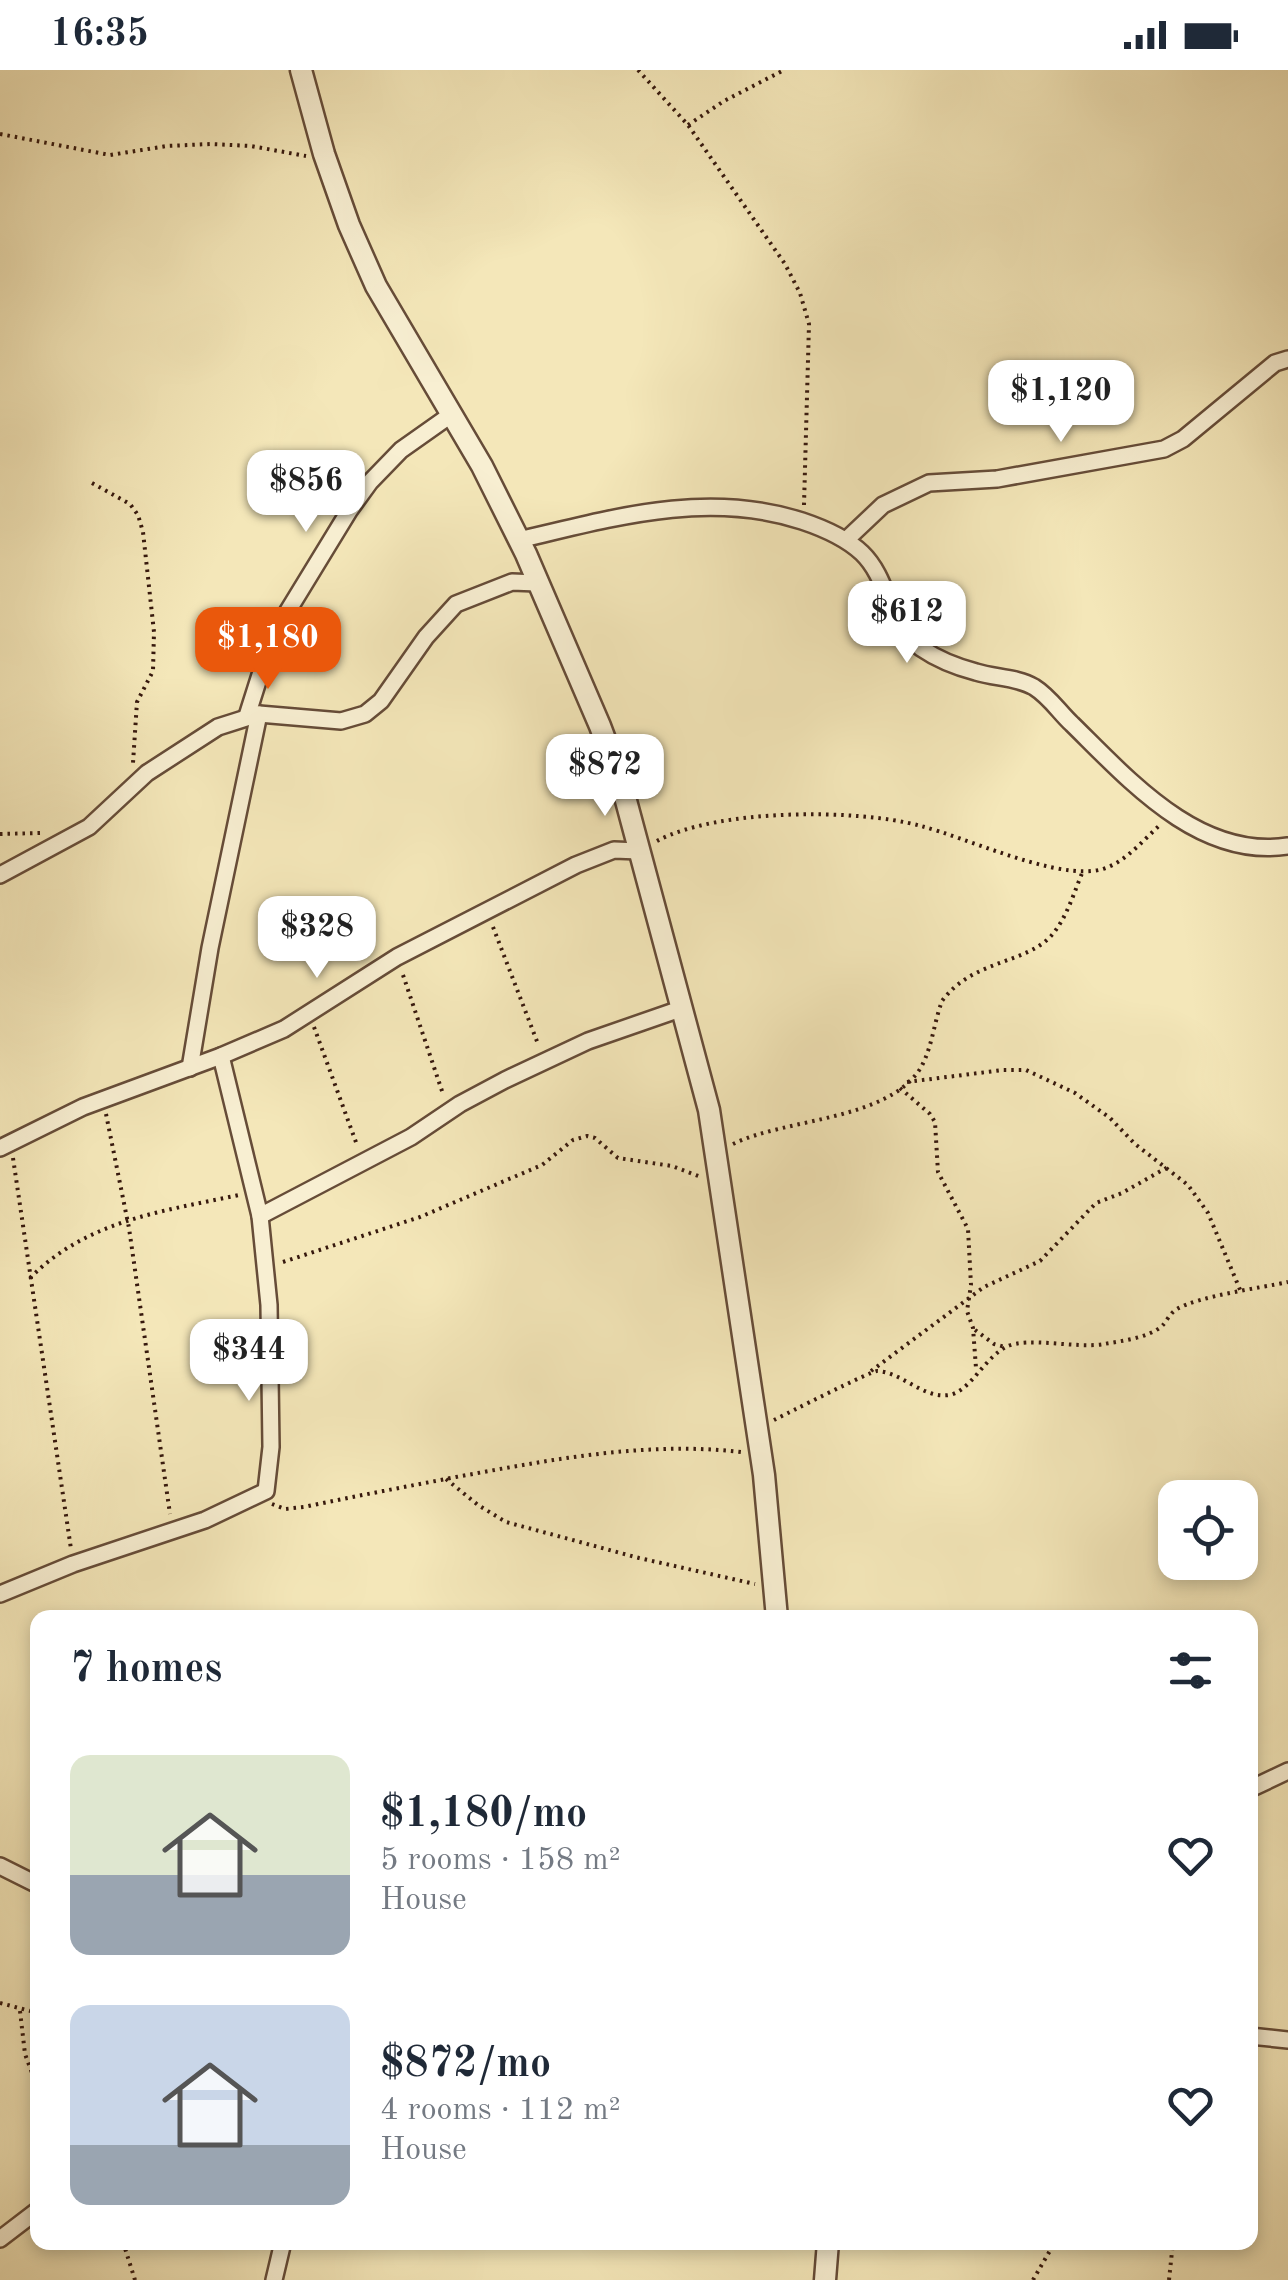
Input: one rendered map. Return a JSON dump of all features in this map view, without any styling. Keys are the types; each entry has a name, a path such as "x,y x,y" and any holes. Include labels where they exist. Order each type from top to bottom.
{"street":[{"path":"302,70 326,160 376,286 452,414 518,540 600,726 620,782 709,1110 757,1429 776,1610"},
{"path":"846,540 883,506 928,483 997,479 1164,448 1183,439 1274,363 1288,358"},
{"path":"190,1068 253,715 272,637 370,482 402,450 452,414"},
{"path":"518,540 635,513 688,508 756,509 803,522 846,540 874,566 899,624 921,648 977,673 1032,686 1144,794 1172,814 1225,841 1263,848 1288,846"},
{"path":"0,874 89,827 147,772 218,727 253,715 341,720 365,714 381,701 426,637 456,604 512,582 537,583"},
{"path":"5,1145 103,1099 284,1029 397,957 576,865 614,850 639,851"},
{"path":"260,1216 545,1061 588,1041 683,1008"},
{"path":"0,1594 74,1564 172,1532 264,1494 267,1488 272,1447 260,1216 221,1056"},
{"path":"1258,1785 1288,1771"},
{"path":"0,1866 30,1881"},
{"path":"1258,2037 1288,2040"},
{"path":"0,2240 30,2216"},
{"path":"274,2280 282,2250"},
{"path":"825,2280 827,2250"}],"path":[{"path":"638,70 688,125 785,264 800,292 809,324 803,522"},
{"path":"688,125 784,70"},
{"path":"0,134 110,155 210,144 251,146 326,160"},
{"path":"92,484 130,504 138,515 142,532 154,632 154,671 137,702 131,788"},
{"path":"639,851 678,830 726,820 781,816 881,818 1043,864 1094,871 1122,861 1172,814"},
{"path":"715,1153 755,1133 880,1101 900,1088 919,1071 948,993 984,968 1050,938 1068,908 1083,870"},
{"path":"486,908 545,1061"},
{"path":"397,957 449,1111"},
{"path":"309,1014 363,1163"},
{"path":"906,1082 1026,1070 1074,1093 1110,1118 1135,1144 1188,1185 1208,1213 1241,1292"},
{"path":"900,1088 934,1122 938,1172 968,1228 968,1318 973,1328 976,1373"},
{"path":"103,1099 127,1219 172,1532"},
{"path":"265,1268 420,1217 542,1165 573,1140 587,1136 618,1158 695,1173 721,1191"},
{"path":"5,1145 30,1278 74,1564"},
{"path":"757,1429 870,1372 984,1287 1040,1261 1096,1203 1168,1167"},
{"path":"30,1278 70,1245 127,1219 190,1202 254,1192"},
{"path":"973,1328 994,1344 1005,1347 1025,1343 1076,1347 1110,1343 1158,1329 1178,1308 1288,1282"},
{"path":"870,1372 881,1372 944,1396 964,1388 1005,1347"},
{"path":"264,1494 275,1506 304,1507 540,1462 632,1451 692,1446 760,1454"},
{"path":"446,1479 506,1522 774,1589"},
{"path":"0,2003 30,2012"},
{"path":"20,2010 30,2067"},
{"path":"126,2250 135,2280"},
{"path":"1033,2280 1050,2250"},
{"path":"1168,2280 1172,2250"}]}
